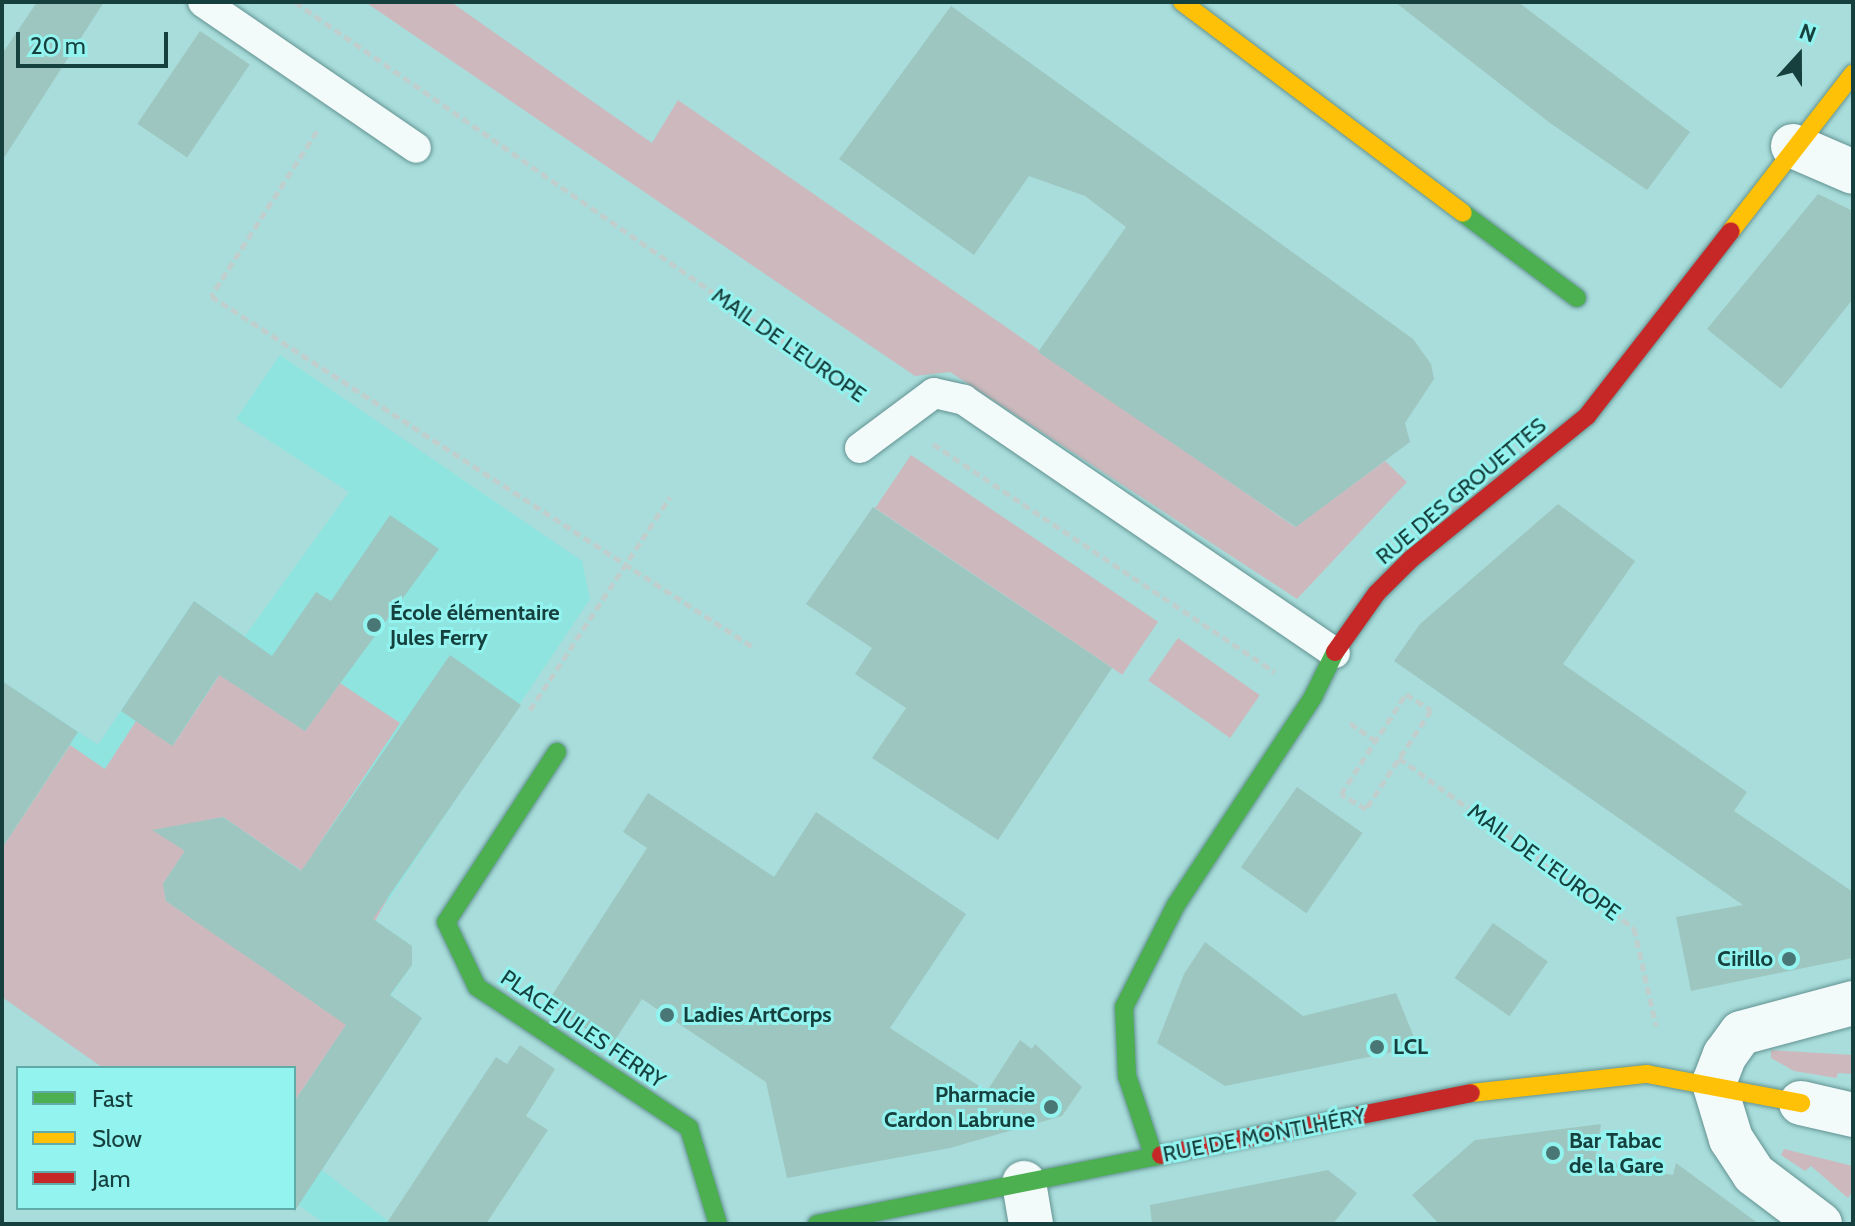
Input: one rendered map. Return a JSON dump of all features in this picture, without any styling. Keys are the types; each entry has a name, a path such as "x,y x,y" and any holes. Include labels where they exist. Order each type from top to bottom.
{"street":[{"path":"1182,2 1577,298"},
{"name":"RUE DES GROUETTES","path":"1154,1157 1127,1076 1124,1007 1176,905 1313,697 1335,653 1377,593 1411,559 1587,416 1697,279 1793,146 1853,74"},
{"path":"1793,146 1853,172"},
{"name":"PLACE JULES FERRY","path":"557,752 446,922 477,987 689,1128 718,1224"},
{"path":"1820,1224 1754,1174 1731,1139 1714,1083 1725,1055 1741,1033 1853,1003"},
{"name":"RUE DE MONTLHÉRY","path":"817,1224 1027,1204 1154,1157 1506,1086 1647,1074 1714,1083 1853,1115"}],"lane":[{"path":"203,2 416,148"},
{"path":"860,448 900,422 934,393 964,400 1335,653"}],"path":[{"name":"MAIL DE L'EUROPE","path":"295,2 900,422 1289,681"},
{"path":"370,55 339,97 211,296 753,647"},
{"path":"557,752 520,726 670,497"},
{"path":"1406,694 1431,710 1366,809 1341,794 1376,741 1406,694"},
{"path":"1342,717 1376,741"},
{"name":"MAIL DE L'EUROPE","path":"1399,758 1634,928 1657,1039"}],"shaded area":[{"path":"365,2 451,2 652,143 678,100 1295,527 1385,461 1407,482 1297,599 950,372 915,376"},
{"path":"280,355 582,561 590,599 375,920 411,945 412,965 391,995 422,1018 322,1170 392,1224 325,1224 296,1203 296,1066 100,1066 2,997 2,681 98,745 194,601 245,636 349,492 236,419"},
{"path":"911,455 1158,622 1122,675 875,508"},
{"path":"1178,638 1260,695 1230,738 1148,681"},
{"path":"230,659 249,694 305,731 340,683 400,723 316,849 388,898 375,921 223,817 209,820 193,842 172,842 185,851 163,884 166,901 313,1001 374,984 296,1099 296,1066 100,1066 2,997 2,848 70,745 105,769 136,721 173,745"},
{"path":"1771,1050 1853,1055 1853,1074 1838,1073 1836,1078 1794,1071 1771,1058"},
{"path":"1784,1149 1853,1166 1853,1191 1848,1198 1811,1166 1805,1171 1781,1155"}],"building":[{"path":"37,2 104,2 2,161 2,54"},
{"path":"1395,2 1518,2 1690,132 1647,190 1550,123"},
{"path":"951,6 1413,339 1431,364 1434,379 1405,423 1410,442 1296,527 1038,352 1126,227 1085,196 1029,176 974,255 839,159"},
{"path":"200,31 250,65 187,157 137,124"},
{"path":"1818,194 1853,211 1853,299 1781,389 1707,329"},
{"path":"1558,504 1635,561 1563,664 1747,792 1734,811 1853,892 1853,958 1691,991 1676,917 1743,905 1394,661 1420,624"},
{"path":"873,507 1112,668 998,840 872,758 906,708 855,674 872,648 806,604"},
{"path":"390,515 439,549 305,731 219,675 172,746 121,711 194,601 272,656 316,592 331,601"},
{"path":"450,655 521,705 373,919 412,946 412,965 390,995 422,1018 296,1209 296,1099 346,1025 166,901 163,884 185,851 152,830 223,817 301,871"},
{"path":"2,681 78,732 2,848"},
{"path":"1297,787 1363,833 1306,913 1241,867"},
{"path":"648,793 774,877 816,812 966,914 890,1028 987,1091 1020,1040 1032,1049 1035,1044 1082,1087 1062,1116 950,1148 787,1178 766,1082 642,999 611,1046 547,1003 647,848 623,832"},
{"path":"1493,923 1548,961 1509,1016 1455,978"},
{"path":"1205,942 1303,1016 1396,993 1418,1047 1225,1086 1157,1043 1184,974"},
{"path":"520,1045 555,1069 526,1116 548,1130 486,1224 386,1224 496,1057 507,1064"},
{"path":"1601,1124 1595,1159 1673,1175 1676,1163 1759,1224 1439,1224 1412,1195 1475,1140"},
{"path":"1328,1170 1357,1193 1333,1224 1152,1224 1150,1205"}],"traffic: fast":[{"path":"1463,213 1577,298"},
{"path":"1154,1157 1127,1076 1124,1007 1176,905 1313,697 1335,652"},
{"path":"557,752 446,922 477,987 689,1128 718,1224"},
{"path":"817,1224 1161,1155"}],"traffic: slow":[{"path":"1182,2 1463,213"},
{"path":"1731,231 1853,74"},
{"path":"1471,1093 1647,1074 1801,1103"}],"traffic: jam":[{"path":"1335,652 1377,593 1411,559 1587,416 1731,231"},
{"path":"1161,1155 1471,1093"}],"place":[{"name":"École élémentaire Jules Ferry","path":"374,625"},
{"name":"Cirillo","path":"1789,959"},
{"name":"Ladies ArtCorps","path":"667,1015"},
{"name":"LCL","path":"1377,1047"},
{"name":"Pharmacie Cardon Labrune","path":"1051,1107"},
{"name":"Bar Tabac de la Gare","path":"1553,1153"}]}
